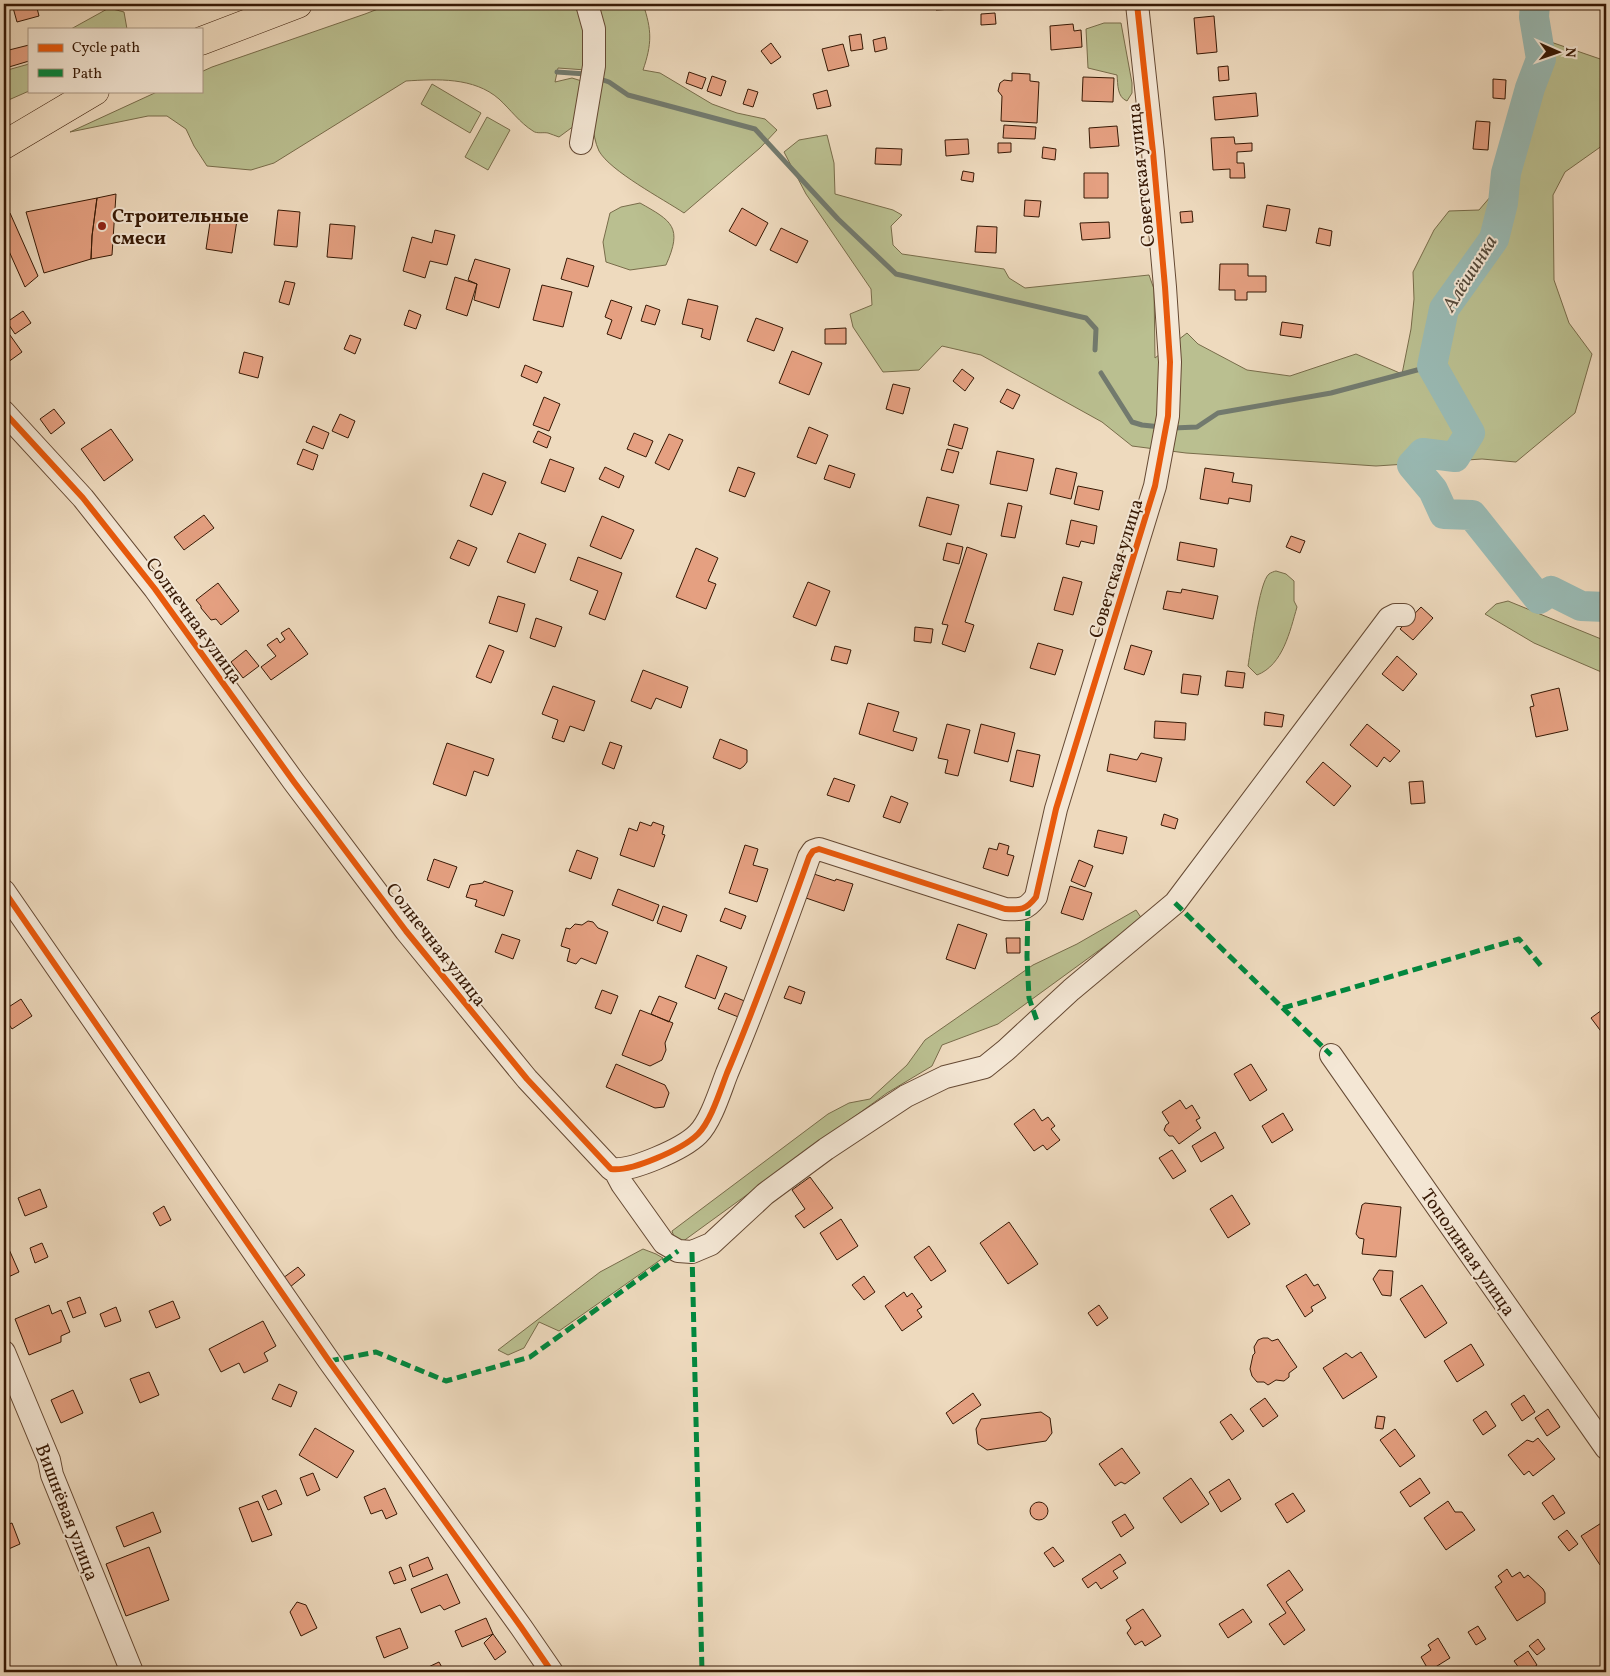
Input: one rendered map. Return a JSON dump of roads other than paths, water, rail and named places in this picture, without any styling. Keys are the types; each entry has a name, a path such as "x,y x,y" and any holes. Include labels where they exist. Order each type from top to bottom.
{"main road":[{"path":"202,41 298,4"},
{"path":"4,131 78,92"},
{"path":"4,144 94,92"}],"street":[{"path":"581,143 594,66 594,29 587,4"},
{"name":"Советская улица","path":"614,1170 647,1162 687,1142 698,1134 708,1117 754,1011 809,857 813,852 819,850 1005,909 1018,910 1028,906 1036,897 1056,809 1156,486 1168,416 1170,366 1165,287 1137,4"},
{"name":"Солнечная улица","path":"4,412 83,498 150,582 294,782 418,946 539,1093 614,1170 664,1243 678,1251 692,1252 711,1244 765,1194 826,1149 906,1096 945,1077 985,1067 1071,990 1175,902 1389,618 1404,615"},
{"path":"4,891 329,1361 552,1672"},
{"name":"Тополиная улица","path":"1332,1055 1606,1448"},
{"name":"Вишнёвая улица","path":"4,1352 49,1460 52,1475 132,1672"}],"waterway":[{"name":"Алёшинка","path":"1535,4 1534,17 1541,59 1530,88 1506,173 1503,203 1494,239 1444,309 1432,366 1470,433 1455,457 1423,453 1412,465 1433,490 1444,514 1472,515 1539,599 1551,591 1581,606 1606,607"},
{"path":"557,72 586,74"},
{"path":"597,78 609,82 628,95 755,129 838,219 896,274 1086,318 1096,329 1095,350"},
{"path":"1173,428 1197,427 1218,413 1331,393 1432,366"},
{"path":"1101,373 1132,422 1161,427"}],"place":[{"name":"Строительные смеси","path":"102,226"}]}
